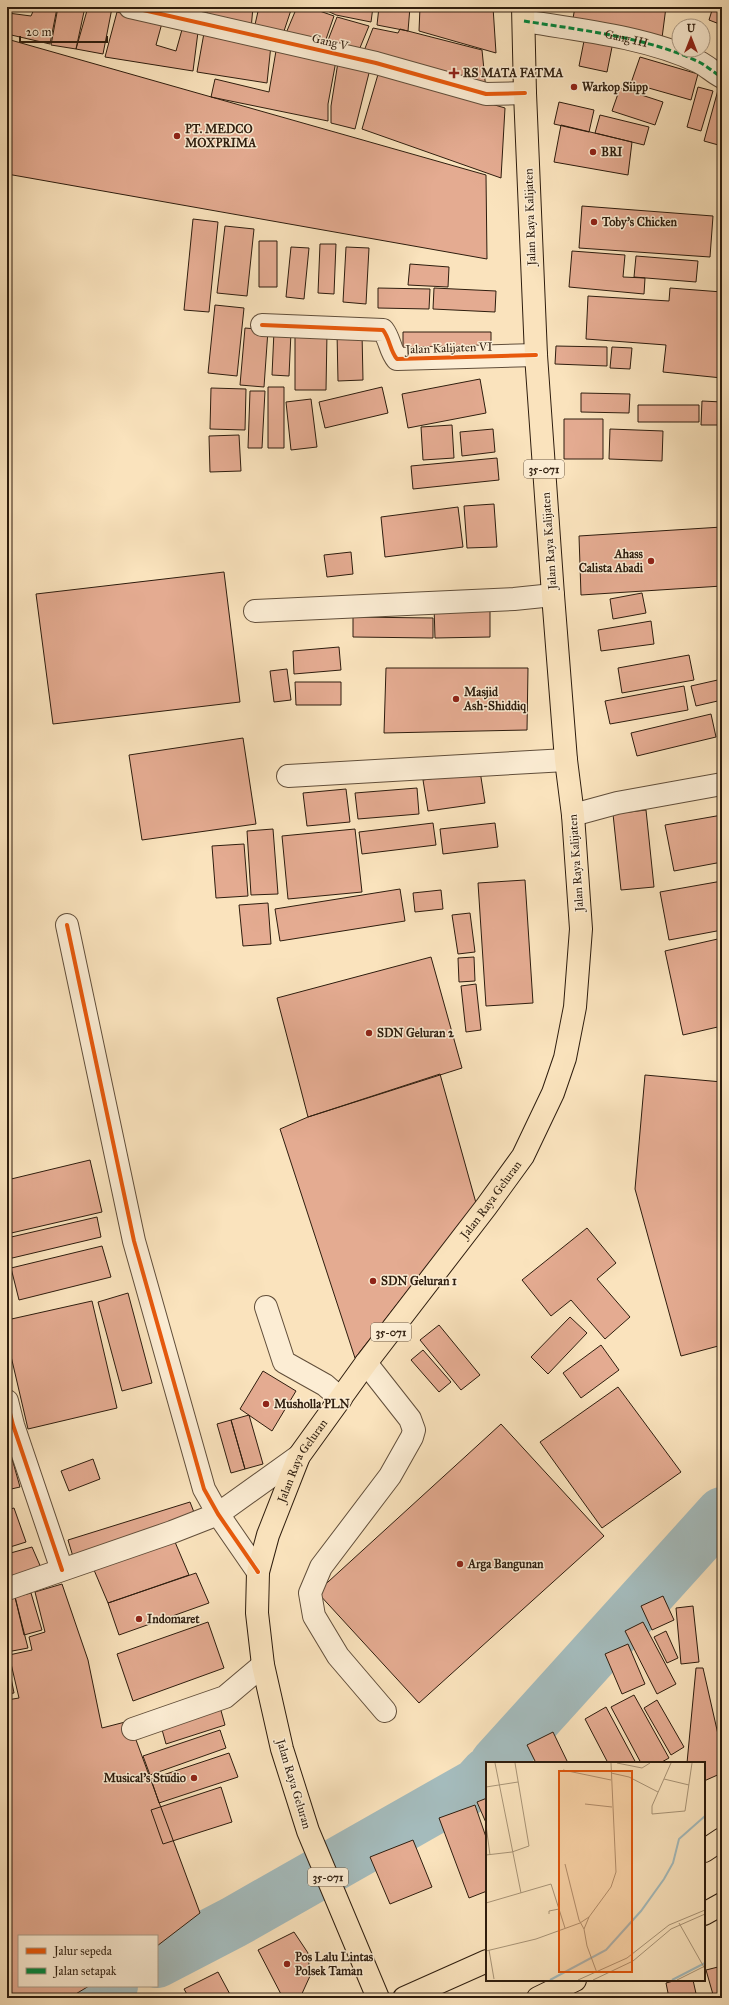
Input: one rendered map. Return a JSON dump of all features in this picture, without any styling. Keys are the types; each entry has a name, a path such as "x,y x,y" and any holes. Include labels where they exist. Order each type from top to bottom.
{"main road":[{"name":"Jalan Raya Kalijaten","path":"524,14 525,93 536,355 553,595 566,760 573,815 581,929"},
{"name":"Jalan Raya Geluran","path":"378,1998 308,1831 282,1749 263,1665 257,1613 258,1572 268,1535 299,1456 366,1364 523,1156 553,1093 566,1051 575,1007 581,929"},
{"path":"705,1850 722,1839"},
{"path":"705,1913 722,1904"},
{"path":"404,1998 486,1961"},
{"path":"538,1998 573,1981"}],"street":[{"name":"Gang V","path":"130,7 376,63 486,94 525,93"},
{"name":"Gang III","path":"524,14 664,49 699,63 722,77"},
{"name":"Jalan Kalijaten VI","path":"262,325 383,330 387,335 394,355 397,359 536,355"},
{"path":"255,611 514,599 553,595"},
{"path":"288,776 566,760"},
{"path":"573,815 617,803 722,784"},
{"path":"67,926 134,1241 204,1489 218,1514 258,1572"},
{"path":"266,1307 284,1362 325,1385 341,1399"},
{"path":"366,1364 410,1419 414,1430 412,1437 390,1476 321,1567 310,1593 314,1616 338,1656 385,1711"},
{"path":"7,1401 13,1425 62,1570"},
{"path":"7,1589 172,1532 218,1514 299,1456"},
{"path":"133,1729 224,1696 263,1665"}],"building":[{"path":"35,7 57,8 50,44 7,34 8,13 31,16"},
{"path":"58,7 85,7 76,49 51,45"},
{"path":"88,7 112,8 103,54 76,49"},
{"path":"170,7 203,7 201,18"},
{"path":"208,7 253,7 251,29 206,18"},
{"path":"259,7 292,7 282,37 254,29"},
{"path":"297,7 308,7 334,16 323,48 284,38"},
{"path":"319,7 373,7 371,22 336,15"},
{"path":"379,7 410,7 408,31 377,25"},
{"path":"420,7 493,7 496,53 419,31"},
{"path":"575,7 666,7 662,38 572,24"},
{"path":"713,7 722,7 722,25 711,21 711,18 710,18"},
{"path":"117,12 162,23 156,45 176,51 183,26 198,32 193,71 105,57"},
{"path":"337,17 369,26 357,55 325,48"},
{"name":"RS MATA FATMA","path":"373,28 398,33 400,29 482,50 486,90 362,56"},
{"path":"204,33 271,45 267,83 197,72"},
{"path":"585,36 613,42 607,72 579,66"},
{"name":"PT. MEDCO MOXPRIMA","path":"7,39 486,175 487,259 7,174"},
{"path":"277,45 336,61 328,104 328,121 211,97 215,79 269,92"},
{"path":"339,56 371,65 355,129 331,123 331,106"},
{"path":"640,57 698,74 691,100 631,83"},
{"path":"379,71 505,108 501,178 362,129"},
{"path":"698,87 713,91 701,131 687,127"},
{"path":"620,88 663,102 655,125 612,111"},
{"path":"718,90 722,91 722,146 704,141"},
{"path":"559,102 594,110 589,132 554,124"},
{"path":"600,115 649,127 644,145 595,133"},
{"name":"BRI","path":"561,125 632,142 628,175 554,162"},
{"path":"582,206 713,216 710,257 579,248"},
{"path":"193,219 218,222 209,312 184,310"},
{"path":"225,226 254,229 247,296 217,293"},
{"path":"259,241 277,241 277,287 259,287"},
{"path":"320,244 336,244 334,294 318,293"},
{"path":"291,247 309,248 304,299 286,297"},
{"path":"346,247 369,248 366,304 343,302"},
{"path":"572,251 625,255 623,277 645,278 644,294 569,287"},
{"path":"636,256 698,261 696,282 634,277"},
{"path":"410,264 449,267 448,287 408,285"},
{"path":"378,288 430,289 429,309 378,308"},
{"path":"434,288 496,291 495,312 433,309"},
{"path":"670,288 722,292 722,378 663,372 666,345 586,339 588,296 669,301"},
{"path":"215,305 244,308 237,376 208,373"},
{"path":"245,328 268,330 264,387 240,385"},
{"path":"274,331 291,332 289,376 272,375"},
{"path":"403,332 491,332 491,352 403,352"},
{"path":"295,333 327,333 326,390 295,390"},
{"path":"337,333 362,333 363,380 338,381"},
{"path":"556,346 607,347 607,366 555,364"},
{"path":"612,347 632,348 630,369 610,368"},
{"path":"480,379 486,413 408,428 402,394"},
{"path":"268,387 284,387 284,448 268,448"},
{"path":"382,387 388,413 325,428 319,402"},
{"path":"211,388 246,389 245,430 210,429"},
{"path":"250,391 265,391 262,448 248,448"},
{"path":"581,393 630,394 629,413 581,412"},
{"path":"311,399 317,447 291,450 286,402"},
{"path":"702,401 722,402 722,425 701,425"},
{"path":"638,405 699,405 699,422 638,422"},
{"path":"564,419 603,419 603,459 564,459"},
{"path":"452,425 454,458 423,460 421,427"},
{"path":"493,429 495,452 462,456 460,432"},
{"path":"610,429 663,431 662,461 609,459"},
{"path":"239,435 241,471 210,472 209,436"},
{"path":"497,458 499,480 413,489 411,466"},
{"path":"494,504 497,547 467,548 464,506"},
{"path":"458,507 463,547 385,557 381,517"},
{"name":"Ahass Calista Abadi","path":"722,527 722,586 581,595 579,536"},
{"path":"351,552 353,574 327,577 324,555"},
{"path":"224,572 240,702 53,724 36,594"},
{"path":"642,593 646,613 613,619 610,599"},
{"path":"434,606 490,606 490,637 435,638"},
{"path":"353,617 433,618 433,638 353,637"},
{"path":"651,621 654,644 601,651 598,630"},
{"path":"339,647 341,670 294,674 293,651"},
{"path":"689,655 694,680 622,693 618,668"},
{"name":"Masjid Ash-Shiddiq","path":"386,668 528,668 527,730 384,733"},
{"path":"287,669 291,700 274,702 270,671"},
{"path":"722,679 722,700 696,706 691,686"},
{"path":"295,682 341,682 341,705 296,705"},
{"path":"684,686 688,710 610,724 605,701"},
{"path":"711,714 716,737 637,756 631,733"},
{"path":"243,738 256,824 142,840 129,755"},
{"path":"480,771 485,803 428,811 423,780"},
{"path":"417,788 419,814 358,819 355,793"},
{"path":"346,789 350,822 307,826 303,793"},
{"path":"646,810 654,887 621,890 613,814"},
{"path":"722,815 722,862 674,871 665,825"},
{"path":"433,823 436,845 362,854 359,832"},
{"path":"495,823 498,847 443,854 440,829"},
{"path":"273,829 278,894 251,895 247,831"},
{"path":"355,829 362,892 288,899 282,836"},
{"path":"244,844 248,896 216,898 212,846"},
{"path":"525,880 533,1003 486,1006 478,883"},
{"path":"722,881 722,930 669,940 660,892"},
{"path":"400,889 405,921 280,941 275,909"},
{"path":"441,890 443,909 415,912 413,893"},
{"path":"268,903 271,944 243,946 239,905"},
{"path":"470,913 475,952 458,954 452,915"},
{"path":"722,938 722,1026 683,1035 665,951"},
{"name":"SDN Geluran 2","path":"431,957 462,1068 308,1117 277,998"},
{"path":"474,957 475,981 459,982 458,958"},
{"path":"476,984 481,1030 466,1032 461,986"},
{"name":"SDN Geluran 1","path":"440,1074 476,1203 355,1358 280,1129 308,1117"},
{"path":"645,1075 722,1082 722,1345 681,1356 635,1189"},
{"path":"7,1081 10,1095 7,1096"},
{"path":"90,1160 102,1212 7,1234 7,1180"},
{"path":"97,1217 101,1237 8,1259 7,1238"},
{"path":"587,1228 616,1263 597,1279 630,1317 605,1339 571,1300 551,1316 522,1280"},
{"path":"102,1246 111,1277 19,1300 11,1268"},
{"path":"7,1276 11,1296 7,1297"},
{"path":"128,1293 152,1383 122,1391 98,1302"},
{"path":"92,1301 117,1408 28,1429 7,1339 7,1320"},
{"path":"570,1317 587,1333 548,1374 531,1357"},
{"path":"439,1325 480,1375 461,1390 420,1340"},
{"path":"601,1345 619,1370 581,1398 563,1373"},
{"path":"423,1350 451,1382 439,1392 411,1360"},
{"name":"Musholla PLN","path":"263,1371 296,1391 272,1431 240,1409"},
{"path":"618,1387 681,1472 602,1528 540,1442"},
{"path":"249,1415 263,1464 245,1469 231,1420"},
{"path":"231,1420 245,1469 231,1473 217,1424"},
{"name":"Arga Bangunan","path":"501,1424 604,1536 419,1703 317,1592"},
{"path":"11,1455 20,1487 7,1490 7,1456"},
{"path":"93,1459 100,1479 69,1491 61,1471"},
{"path":"190,1502 197,1520 74,1560 68,1540"},
{"path":"14,1508 26,1542 7,1548 7,1510"},
{"path":"175,1542 189,1575 108,1603 94,1570"},
{"path":"32,1547 42,1570 7,1580 7,1554"},
{"name":"Indomaret","path":"196,1573 209,1603 119,1635 108,1603"},
{"path":"62,1584 88,1660 102,1728 129,1721 200,1913 158,1945 158,1935 18,1935 18,1987 87,1987 69,1998 12,1998 7,1990 7,1700 19,1698 9,1655 32,1650 29,1637 45,1632 35,1592"},
{"path":"31,1593 42,1630 24,1635 15,1597"},
{"path":"663,1596 674,1620 652,1630 641,1606"},
{"path":"15,1597 28,1648 7,1652 7,1599"},
{"path":"693,1606 699,1662 681,1664 676,1608"},
{"path":"208,1622 224,1668 133,1701 117,1654"},
{"path":"643,1622 676,1684 657,1694 625,1631"},
{"path":"666,1631 678,1658 667,1663 654,1637"},
{"path":"628,1644 645,1684 622,1694 605,1654"},
{"path":"7,1657 14,1693 7,1694"},
{"path":"696,1668 703,1668 722,1752 722,1773 705,1781 705,1762 687,1762"},
{"path":"634,1695 669,1758 662,1762 640,1762 611,1707"},
{"path":"657,1700 684,1747 671,1755 644,1708"},
{"path":"220,1707 225,1725 166,1744 161,1726"},
{"path":"606,1707 635,1762 607,1762 585,1719"},
{"path":"220,1730 226,1748 150,1775 143,1756"},
{"path":"553,1732 568,1762 536,1762 527,1745"},
{"name":"Musical's Studio","path":"229,1753 238,1777 159,1803 151,1779"},
{"path":"221,1787 232,1822 163,1844 151,1810"},
{"path":"486,1798 486,1823 477,1802"},
{"path":"475,1805 486,1837 486,1891 469,1898 439,1818"},
{"path":"413,1840 432,1887 390,1904 370,1857"},
{"name":"Pos Lalu Lintas Polsek Taman","path":"294,1932 308,1953 310,1976 300,1998 283,1998 258,1950"},
{"path":"722,1966 722,1998 714,1998 706,1970"},
{"path":"218,1972 232,1998 189,1998 184,1989"},
{"path":"673,1981 693,1981 697,1998 669,1998 666,1983"}],"waterway":[{"path":"497,1762 722,1513"},
{"path":"158,1961 234,1922 477,1784 486,1774"},
{"path":"89,1998 110,1987"}],"marked path":[{"path":"524,21 590,31 658,46 699,62 722,77"}],"cycle path":[{"path":"130,7 376,63 486,94 525,93"},
{"path":"262,325 383,330 397,359 536,355"},
{"path":"67,925 134,1241 204,1489 218,1514 258,1572"},
{"path":"7,1401 13,1425 62,1570"}],"place":[{"name":"RS MATA FATMA","path":"454,73"},
{"name":"Warkop Siipp","path":"574,87"},
{"name":"PT. MEDCO MOXPRIMA","path":"177,136"},
{"name":"BRI","path":"593,152"},
{"name":"Toby's Chicken","path":"594,222"},
{"name":"Ahass Calista Abadi","path":"651,561"},
{"name":"Masjid Ash-Shiddiq","path":"456,699"},
{"name":"SDN Geluran 2","path":"369,1033"},
{"name":"SDN Geluran 1","path":"373,1281"},
{"name":"Musholla PLN","path":"266,1404"},
{"name":"Arga Bangunan","path":"460,1564"},
{"name":"Indomaret","path":"139,1619"},
{"name":"Musical's Studio","path":"194,1778"},
{"name":"Pos Lalu Lintas Polsek Taman","path":"287,1964"}]}
